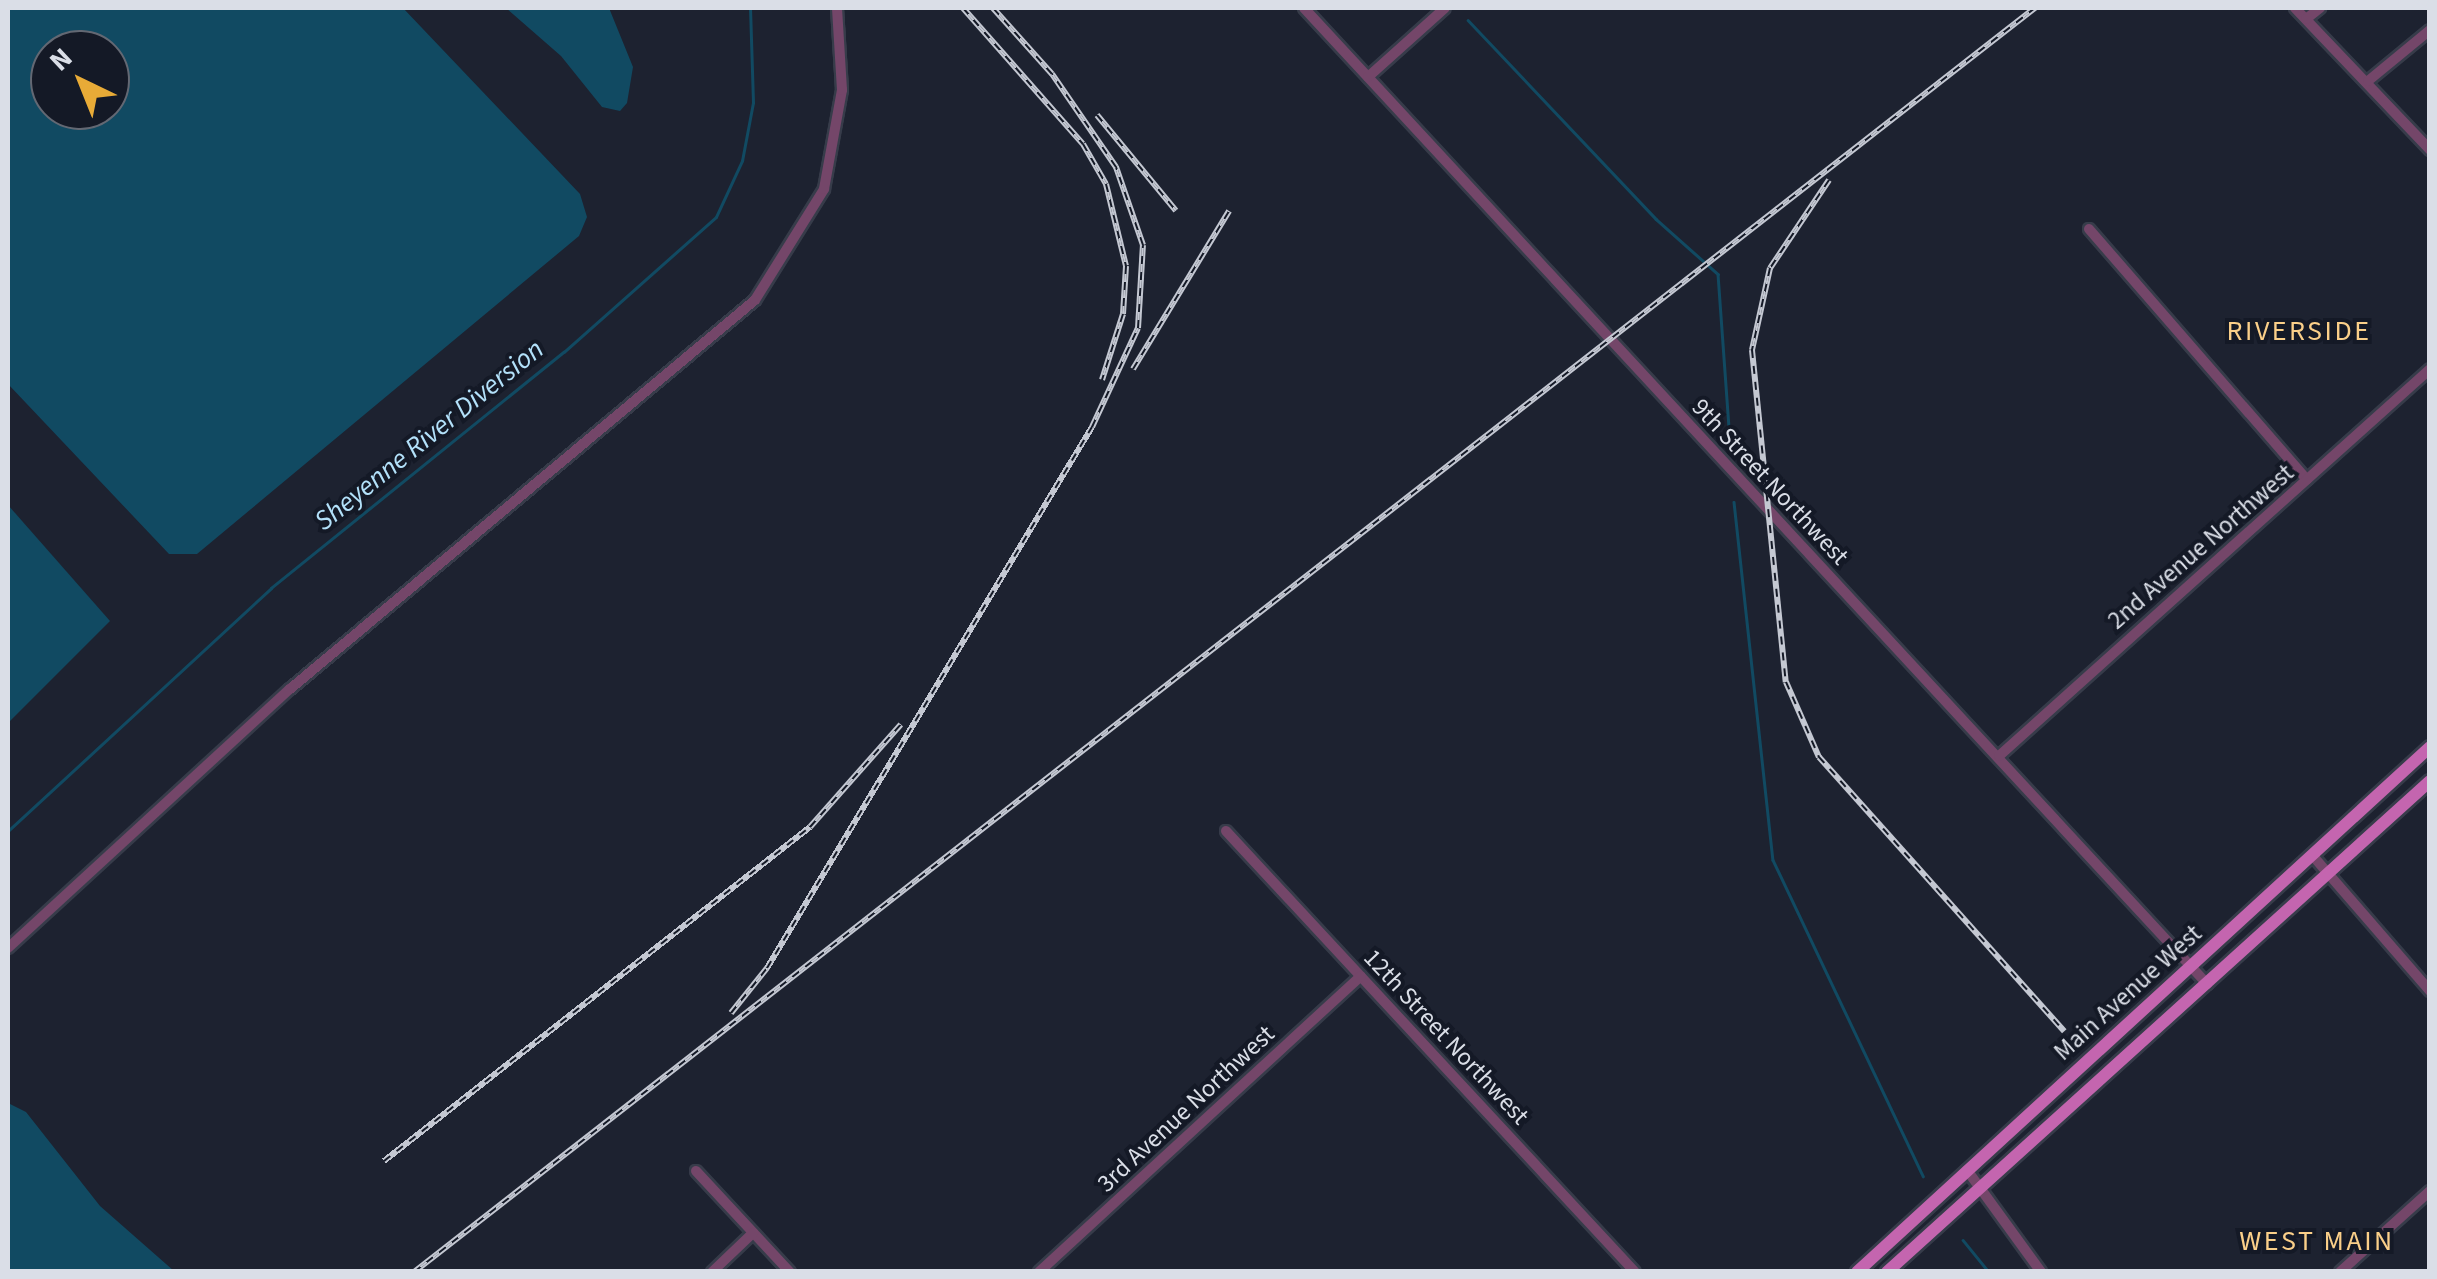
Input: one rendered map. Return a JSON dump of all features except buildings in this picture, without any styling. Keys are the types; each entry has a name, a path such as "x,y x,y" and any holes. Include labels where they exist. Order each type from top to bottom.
{"main road":[{"name":"Main Avenue West","path":"1856,1272 2430,747"},
{"name":"Main Avenue West","path":"1888,1272 2430,781"}],"street":[{"path":"8,948 277,700 754,300 808,222 838,141 837,8"},
{"name":"9th Street Northwest","path":"1304,8 2207,984"},
{"path":"1368,77 1445,8"},
{"path":"2295,8 2429,148"},
{"path":"2306,19 2320,8"},
{"path":"2368,81 2430,30"},
{"path":"2089,229 2307,480"},
{"name":"2nd Avenue Northwest","path":"1999,756 2430,369"},
{"name":"12th Street Northwest","path":"1226,831 1635,1272"},
{"path":"2313,856 2430,990"},
{"name":"3rd Avenue Northwest","path":"1039,1272 1361,976"},
{"path":"1966,1170 2041,1272"},
{"path":"696,1172 790,1272"},
{"path":"2340,1272 2430,1191"},
{"path":"712,1272 754,1233"}],"water":[{"path":"8,8 403,8 580,194 587,217 579,236 197,554 169,554 8,384"},
{"path":"506,8 609,8 633,67 627,103 620,111 602,107 561,56"},
{"path":"8,505 110,621 8,723"},
{"path":"8,1103 26,1112 100,1206 174,1271 8,1271"}],"waterway":[{"name":"Sheyenne River Diversion","path":"8,831 271,588 564,352 716,217 742,161 753,103 750,8"},
{"path":"1468,20 1656,219 1718,274 1730,441"},
{"path":"1734,502 1773,860 1923,1176"},
{"path":"1963,1240 1989,1272"}],"railway":[{"path":"963,8 1083,144 1106,184 1126,266 1123,314 1102,380"},
{"path":"731,1013 767,968 1092,427 1138,328 1143,245 1116,167 1052,74 993,8"},
{"path":"414,1272 2035,8"},
{"path":"1097,115 1176,211"},
{"path":"1829,180 1770,268 1752,350 1786,682 1819,757 2064,1031"},
{"path":"1133,369 1229,211"},
{"path":"384,1161 810,827 901,724"}],"district":[{"name":"RIVERSIDE","path":"2299,331"},
{"name":"WEST MAIN","path":"2317,1241"}]}
